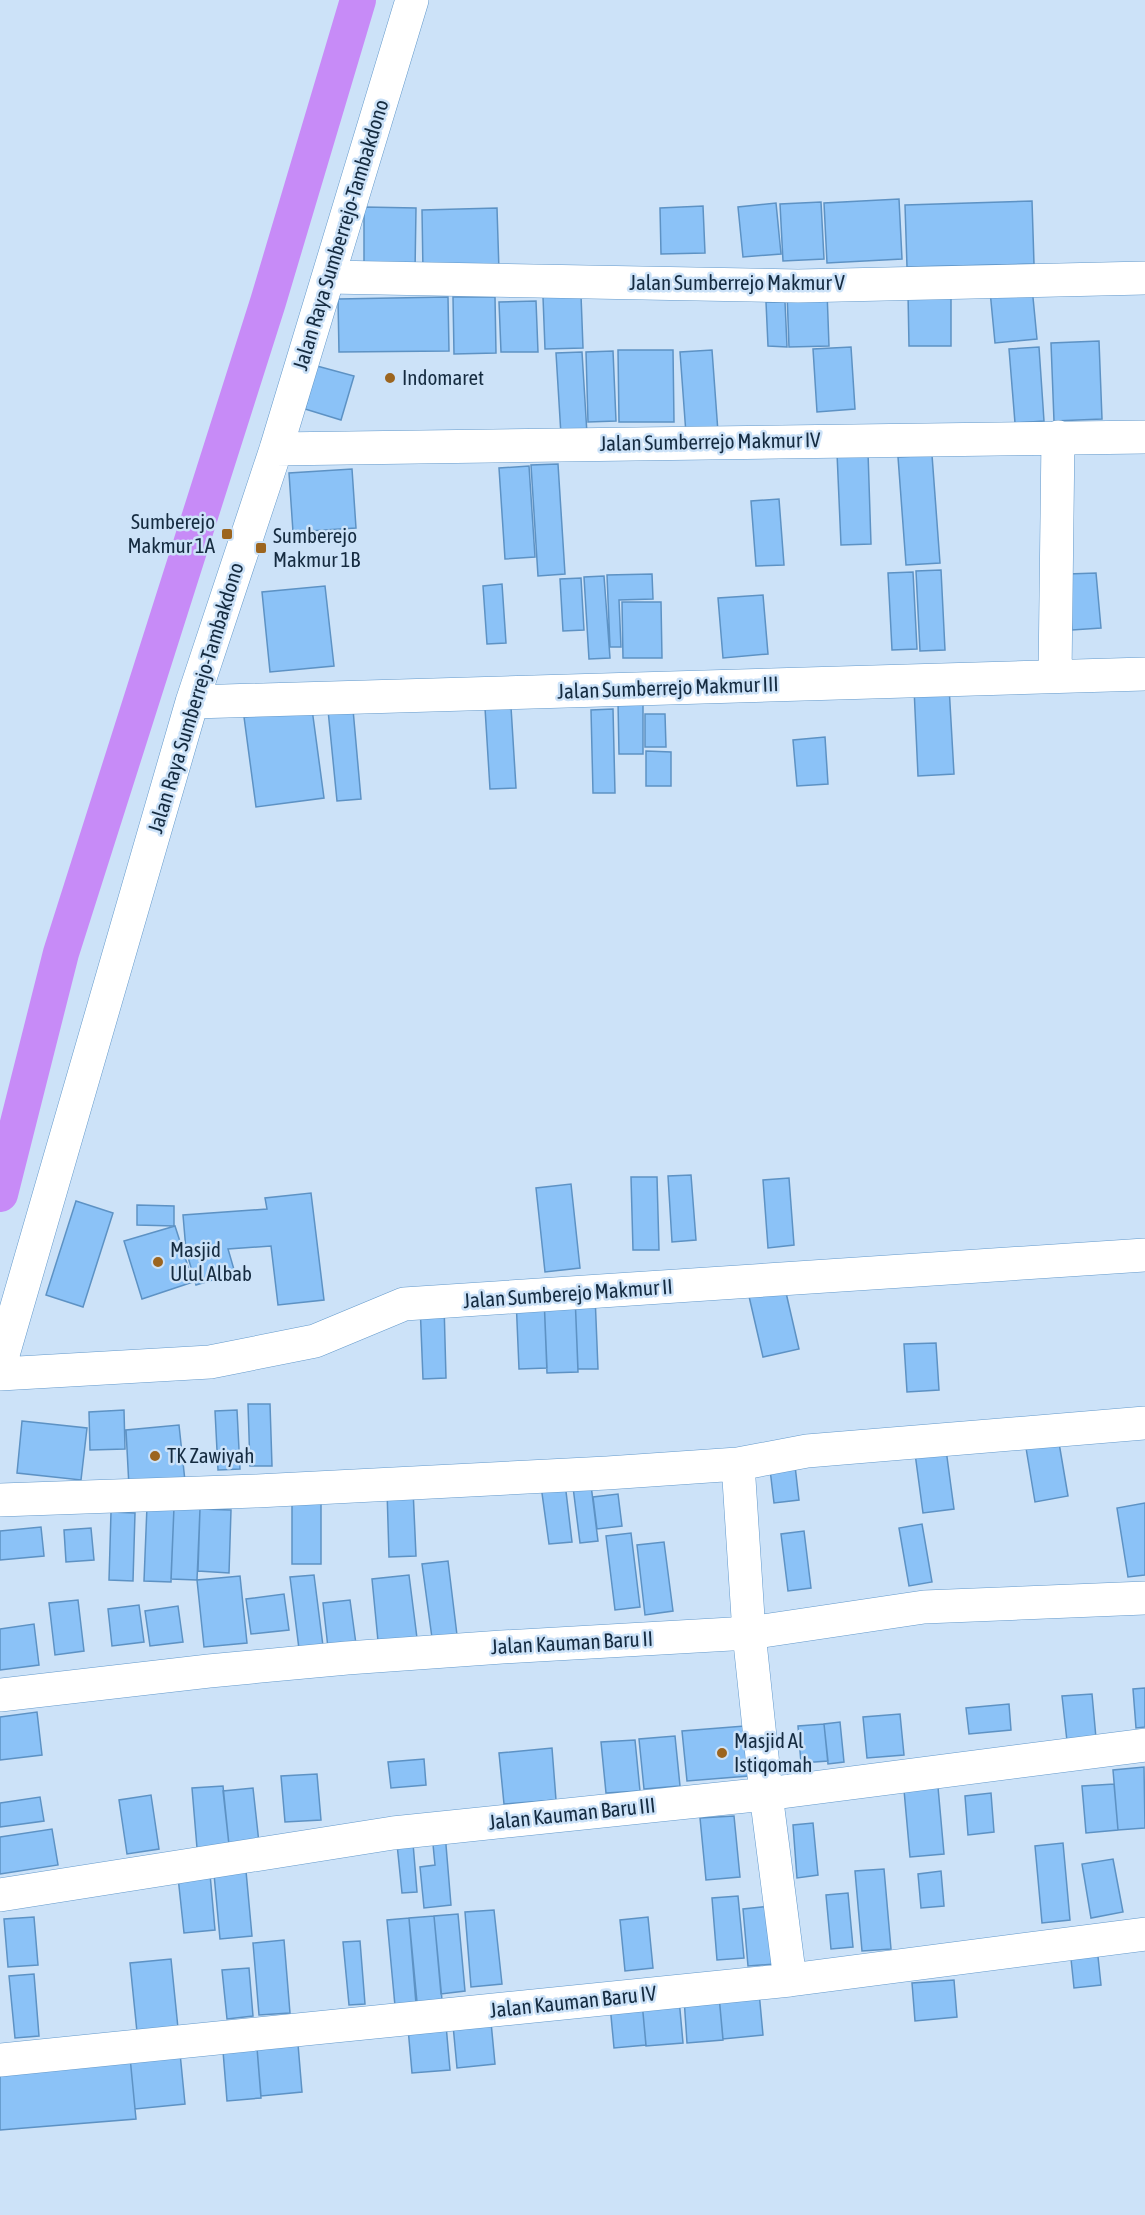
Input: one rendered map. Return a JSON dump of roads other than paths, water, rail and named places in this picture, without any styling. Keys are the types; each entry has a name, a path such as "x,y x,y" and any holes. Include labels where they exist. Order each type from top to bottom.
{"street":[{"name":"Jalan Raya Sumberrejo-Tambakdono","path":"0,1365 192,702 276,449 412,0"},
{"name":"Jalan Sumberrejo Makmur V","path":"329,277 798,286 1145,278"},
{"path":"1055,676 1058,437"},
{"name":"Jalan Sumberrejo Makmur IV","path":"276,449 1145,437"},
{"name":"Jalan Sumberrejo Makmur III","path":"192,702 1145,674"},
{"name":"Jalan Sumberejo Makmur II","path":"0,1374 210,1362 315,1341 404,1304 1145,1255"},
{"path":"0,1500 257,1491 607,1473 738,1464 807,1451 1145,1423"},
{"path":"738,1464 749,1633 766,1794 790,1980"},
{"name":"Jalan Kauman Baru II","path":"0,1695 347,1658 749,1633 924,1607 1145,1598"},
{"name":"Jalan Kauman Baru III","path":"0,1895 393,1833 766,1794 1145,1745"},
{"name":"Jalan Kauman Baru IV","path":"0,2060 790,1980 1145,1934"}],"waterway":[{"path":"0,1194 61,953 268,302 358,0"}],"place":[{"name":"Indomaret","path":"390,378"},
{"name":"Sumberejo Makmur 1A","path":"227,534"},
{"name":"Sumberejo Makmur 1B","path":"261,548"},
{"name":"Masjid Ulul Albab","path":"158,1262"},
{"name":"TK Zawiyah","path":"155,1456"},
{"name":"Masjid Al Istiqomah","path":"722,1753"}]}
